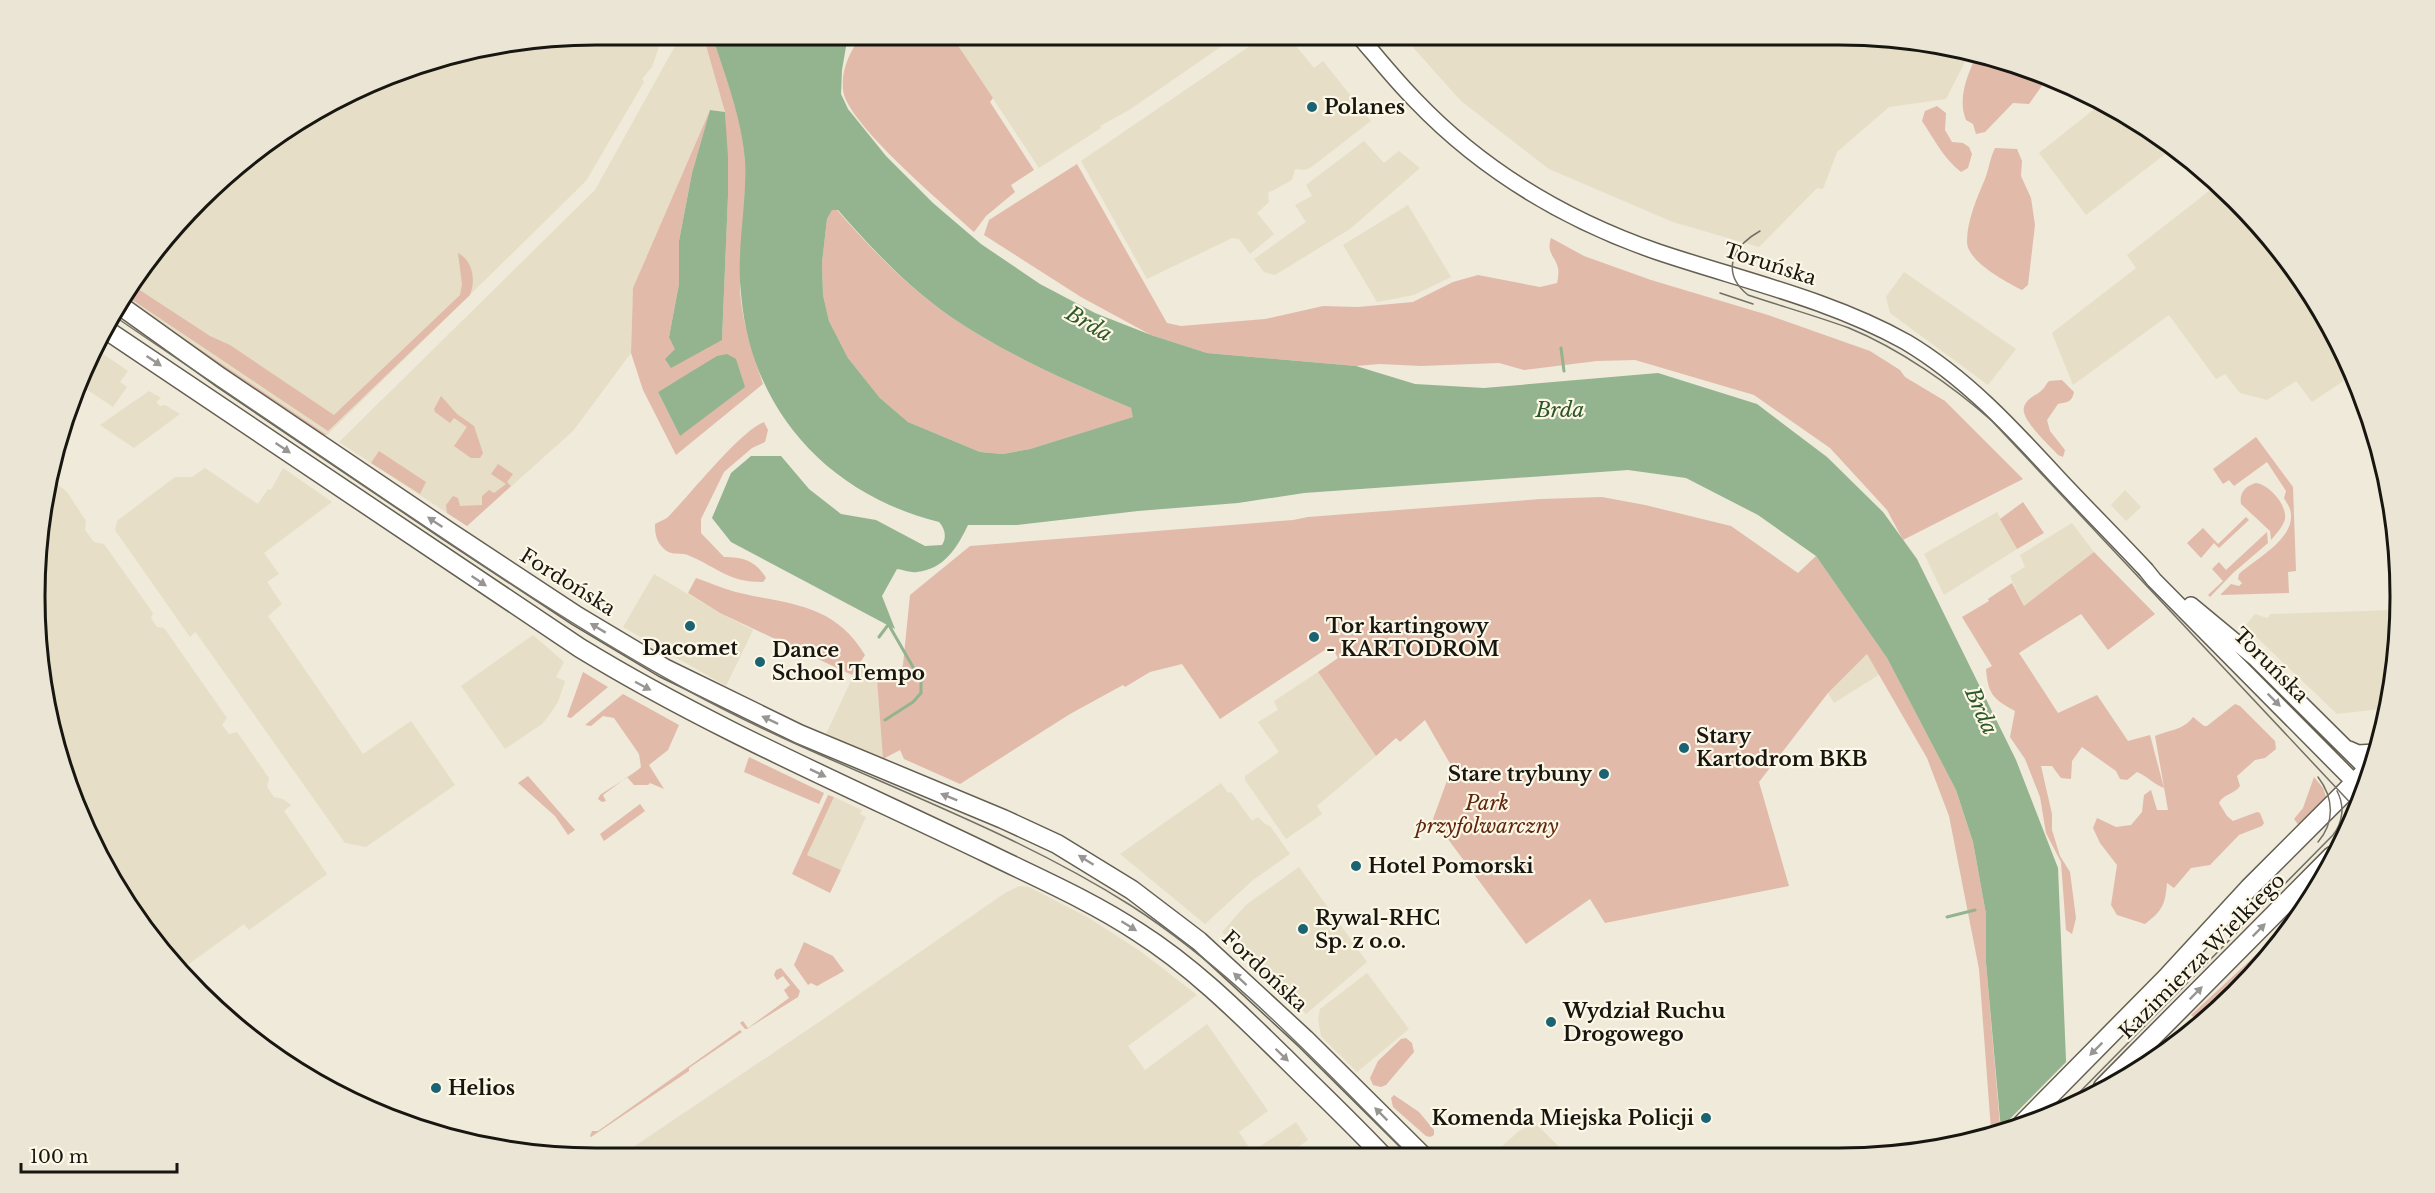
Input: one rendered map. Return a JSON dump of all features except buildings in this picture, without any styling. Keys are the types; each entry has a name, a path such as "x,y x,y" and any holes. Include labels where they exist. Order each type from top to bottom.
{"main road":[{"name":"Fordońska","path":"126,310 220,377 448,531 577,616 664,668 800,734 1057,844 1132,890 1199,941 1305,1040 1415,1148"},
{"path":"112,334 580,648 631,679 696,714 1107,912 1188,967 1232,1007 1375,1148"},
{"name":"Kazimierza Wielkiego","path":"2034,1112 2335,800 2355,789"},
{"name":"Kazimierza Wielkiego","path":"2119,1071 2317,870"}],"street":[{"name":"Toruńska","path":"1368,45 1439,124 1505,177 1544,202 1637,245 1837,310 1870,323 1918,350 1961,382 1997,413 2154,580 2357,785"},
{"name":"Toruńska","path":"2146,570 2255,658 2364,763"},
{"path":"2349,749 2358,753 2367,752"},
{"path":"2333,760 2338,783 2335,800"}],"shaded area":[{"path":"660,45 652,67 642,79 644,82 586,181 327,435 131,302 182,233 233,182 290,138 321,119 385,87 454,64 525,50 560,46"},
{"path":"676,45 706,45 725,112 710,110 633,288 631,353 573,431 467,526 339,442 595,190"},
{"path":"958,45 1223,45 1129,110 1100,126 1101,128 1039,168"},
{"path":"1251,45 1295,45 1314,68 1323,61 1371,121 1310,168 1295,169 1292,180 1268,193 1269,202 1257,213 1274,234 1250,254 1239,239 1232,238 1147,279 1081,161"},
{"path":"1411,45 1875,46 1966,60 1946,99 1889,107 1837,152 1823,189 1817,188 1759,247 1673,222 1549,169 1461,101"},
{"path":"2095,109 2166,153 2086,215 2039,153"},
{"path":"1364,141 1384,163 1399,151 1420,168 1350,229 1275,275 1264,272 1254,259 1306,222 1295,205 1312,196 1306,185"},
{"path":"2210,190 2253,233 2297,290 2316,321 2346,380 2312,402 2296,381 2267,400 2240,393 2225,374 2216,379 2169,315 2073,385 2052,333 2136,268 2127,255"},
{"path":"1408,205 1451,277 1414,295 1377,302 1343,245"},
{"path":"1904,272 2016,349 1988,385 1890,313 1886,297"},
{"path":"102,353 128,371 120,382 127,387 113,407 86,389"},
{"path":"149,391 161,398 156,402 160,406 165,405 180,414 134,448 100,425"},
{"path":"205,468 258,504 268,489 271,490 283,468 332,502 264,553 279,574 267,582 282,604 268,616 363,754 411,721 455,785 366,847 345,843 197,634 195,632 190,637 115,530 117,521 175,477 192,477"},
{"path":"57,484 67,492 86,521 85,530 94,542 104,544 153,613 151,618 157,627 164,628 227,718 222,725 229,734 237,732 269,778 267,787 274,797 283,799 291,805 284,811 327,874 249,930 244,924 187,965 138,903 119,872 87,808 64,739 56,704 46,633 46,560"},
{"path":"2125,490 2141,507 2126,521 2111,505"},
{"path":"1997,512 2017,549 1944,595 1924,554"},
{"path":"2072,523 2094,552 2024,606 2010,576 2025,567 2020,555"},
{"path":"654,574 753,630 726,686 623,627"},
{"path":"2390,610 2385,668 2378,709 2337,714 2245,626 2255,614 2267,618 2271,614"},
{"path":"533,635 564,662 556,677 565,681 558,702 542,724 505,749 461,686"},
{"path":"1867,654 1880,674 1834,703 1828,693"},
{"path":"859,664 877,680 883,759 826,734"},
{"path":"1318,672 1376,756 1317,806 1322,814 1286,839 1245,780 1245,776 1279,752 1258,722 1278,710 1274,701"},
{"path":"1221,783 1228,793 1231,792 1252,821 1258,817 1270,826 1290,854 1253,880 1205,924 1120,854"},
{"path":"834,797 862,810 860,814 866,817 841,870 807,855"},
{"path":"1299,867 1367,962 1306,1014 1222,932 1246,905"},
{"path":"1019,886 1029,887 1089,918 1140,951 1197,995 1128,1046 1145,1070 1207,1024 1268,1111 1239,1132 1249,1148 632,1148 819,1022 1005,893"},
{"path":"1367,973 1409,1029 1357,1072 1321,1036 1318,1019 1320,1009"},
{"path":"1296,1122 1308,1140 1296,1148 1258,1148"},
{"path":"1530,1125 1538,1126 1560,1148 1500,1148 1519,1131"}],"green space":[{"path":"706,45 715,45 733,98 744,147 745,179 740,291 746,326 763,384 676,455 643,390 631,353 633,288 710,110 692,173 679,241 679,284 669,337 722,340 728,196 725,112","holes":["678,380 680,436 658,392"]},
{"path":"856,45 958,45 993,98 990,102 1034,170 1011,185 1015,192 986,216 974,232 921,185 879,143 848,105 843,90 843,75"},
{"path":"1974,62 2043,84 2029,104 2013,103 1985,132 1976,134 1973,124 1966,120 1964,112 1963,95"},
{"path":"1937,106 1946,113 1945,130 1952,142 1963,143 1969,147 1972,154 1968,168 1961,172 1944,155 1922,121 1925,111"},
{"path":"1995,148 2017,149 2022,161 2021,176 2031,198 2035,225 2028,285 2022,290 1980,263 1973,256 1967,242 1971,217"},
{"path":"1077,164 1167,323 1181,326 1265,319 1323,306 1358,307 1413,302 1453,282 1478,275 1540,287 1557,283 1558,268 1550,251 1551,238 1584,256 1651,280 1768,315 1870,351 1900,370 1905,377 1945,401 2023,479 1903,540 1887,510 1830,448 1754,395 1635,360 1597,361 1524,370 1499,363 1356,366 1207,353 1151,335 1081,297 984,235 989,220"},
{"path":"832,209 837,210 905,280 951,317 1016,356 1131,408 1134,417 1030,449 1003,454 980,452 908,422 880,398 848,358 829,321 823,295 822,263 827,219"},
{"path":"458,253 467,261 472,271 473,283 470,295 328,431 132,300 139,289 210,336 230,345 334,415 460,295 462,284"},
{"path":"131,302 327,435 320,434 127,307"},
{"path":"2062,380 2074,392 2072,398 2058,404 2047,420 2050,431 2065,450 2063,457 2058,455 2036,432 2024,412 2027,401 2042,390 2049,381"},
{"path":"441,396 457,414 474,426 483,453 480,458 471,458 454,446 467,427 454,418 450,423 435,412 434,409"},
{"path":"764,422 768,430 765,442 752,448 724,472 701,519 701,533 724,557 743,559 753,564 766,578 763,582 732,577 687,555 671,553 664,549 656,537 655,524 667,518 742,438"},
{"path":"2256,437 2293,487 2296,571 2288,572 2289,593 2220,595 2231,584 2239,586 2242,583 2238,579 2239,574 2271,549 2286,533 2290,524 2290,510 2284,498 2286,491 2267,462 2234,486 2229,480 2223,484 2213,469"},
{"path":"379,451 426,482 420,494 371,463"},
{"path":"498,464 513,474 507,482 511,486 467,526 447,513 446,505 453,496 458,498 460,506 482,505 482,496 489,490 494,493 506,484 491,474"},
{"path":"2256,483 2267,488 2276,496 2285,514 2283,525 2271,540 2270,531 2241,504 2244,490"},
{"name":"Tor kartingowy - KARTODROM","path":"1602,497 1731,526 1798,573 1816,556 1887,658 1956,790 1973,842 1986,914 1986,963 2000,1124 1991,1126 1979,969 1949,816 1927,758 1867,654 1828,693 1759,782 1789,886 1605,923 1590,899 1526,944 1433,819 1452,767 1425,720 1400,742 1396,738 1376,756 1318,672 1338,658 1331,646 1220,719 1182,664 1150,672 1125,687 1123,685 1070,714 960,784 904,759 900,750 883,759 877,680 898,674 903,665 910,595 970,546 1541,499"},
{"path":"2023,502 2044,533 2017,549 2000,519"},
{"path":"2246,517 2249,520 2219,548 2214,543 2201,558 2187,543 2203,528 2218,544"},
{"path":"2267,532 2268,543 2233,573 2210,597 2208,595 2223,581 2212,569 2219,562 2226,570"},
{"path":"2094,552 2155,614 2108,650 2081,614 2019,653 2058,713 2097,695 2128,741 2150,735 2164,788 2137,772 2127,780 2120,779 2116,771 2082,747 2072,761 2071,779 2061,778 2052,766 2041,766 2052,814 2052,830 2060,856 2070,872 2076,918 2072,934 2066,930 2061,862 2046,833 2040,797 2025,759 2010,737 2015,711 2001,703 1990,690 1986,669 1992,666 1962,617 1989,601 1988,599 2012,583 2024,606"},
{"path":"696,578 735,592 794,604 826,616 840,625 853,638 865,655 852,675 720,613 688,593"},
{"path":"583,672 608,687 571,718 567,717"},
{"path":"623,694 679,725 668,750 649,765 664,789 650,783 634,785 627,777 641,767 639,754 614,718 603,716 591,726 585,725"},
{"path":"2235,704 2240,706 2275,741 2276,749 2265,758 2255,760 2237,776 2240,786 2219,803 2233,821 2257,812 2260,813 2264,823 2262,826 2239,835 2210,865 2191,868 2174,888 2167,883 2162,906 2156,915 2145,924 2117,915 2111,905 2117,865 2100,843 2093,828 2097,818 2116,827 2131,825 2142,812 2144,795 2151,790 2157,810 2168,810 2155,736 2181,727 2193,717 2207,726"},
{"path":"749,757 824,793 819,804 744,772"},
{"path":"528,776 575,830 568,835 555,816 518,783"},
{"path":"2314,777 2323,788 2327,800 2300,827 2294,819 2303,808"},
{"path":"622,781 603,795 606,801 602,802 598,799 600,795"},
{"path":"828,795 834,797 807,855 841,870 830,893 792,874"},
{"path":"640,804 645,811 604,841 600,834"},
{"path":"804,942 833,956 844,971 817,986 811,983 808,985 794,965"},
{"path":"2261,950 2202,1011 2194,1018 2191,1015"},
{"path":"781,968 800,991 798,997 747,1029 745,1029 740,1023 743,1021 748,1028 789,998 784,990 790,985 783,976 777,980 774,975 776,970"},
{"path":"740,1030 742,1032 689,1068 689,1071 591,1137 590,1136 592,1131 598,1131"},
{"path":"1406,1038 1412,1043 1414,1052 1386,1085 1381,1087 1373,1085 1370,1078 1378,1061 1401,1039"},
{"path":"1394,1095 1419,1112 1434,1130 1434,1135 1426,1136 1393,1107 1391,1098"}],"water":[{"name":"Brda","path":"715,45 846,45 841,94 848,109 886,156 933,203 981,244 1040,284 1095,313 1151,335 1207,353 1356,366 1415,384 1484,388 1658,373 1757,404 1827,457 1883,512 1917,559 2016,760 2058,868 2068,1098 2000,1123 1986,963 1986,914 1973,842 1956,790 1887,658 1816,556 1758,515 1686,478 1628,470 1304,493 1238,503 1138,511 1017,525 968,525 954,549 935,567 915,572 897,569 882,596 895,629 731,542 712,518 731,473 751,456 781,456 809,489 841,514 876,520 925,546 942,545 945,536 939,522 899,509 862,491 830,468 802,441 779,410 760,375 748,336 741,294 740,261 745,162 737,113","holes":["832,210 838,210 864,239 920,293 972,331 1016,356 1131,408 1133,417 1030,449 1003,454 980,452 908,422 880,398 848,358 829,321 823,295 822,263 827,219"]},
{"path":"710,110 725,112 728,158 722,340 671,368 665,359 675,349 669,337 679,284 679,241 692,173"},
{"path":"727,354 736,359 745,387 680,436 658,392 717,356"}],"pier":[{"path":"2069,1059 2071,1096 2007,1121"}],"waterway":[{"path":"1561,348 1564,371"},
{"path":"879,637 888,625"},
{"path":"885,720 913,702 921,693 921,681 890,627"},
{"path":"1947,917 1975,910"}],"tram line":[{"path":"1760,231 1743,244 1733,260 1734,277 1748,295 1868,336 1943,381 1977,408 1992,421 2350,803"},
{"path":"1720,293 1753,304"},
{"path":"120,320 503,579 649,669 797,745 1022,845 1130,905 1169,931 1241,991 1310,1055 1402,1148"},
{"path":"2318,777 2330,802 2330,818 2318,842"},
{"path":"2080,1092 2333,835 2342,814 2337,791"}],"place":[{"name":"Polanes","path":"1312,107"},
{"name":"Dacomet","path":"690,626"},
{"name":"Tor kartingowy - KARTODROM","path":"1314,637"},
{"name":"Dance School Tempo","path":"760,662"},
{"name":"Stary Kartodrom BKB","path":"1684,748"},
{"name":"Stare trybuny","path":"1604,774"},
{"name":"Hotel Pomorski","path":"1356,866"},
{"name":"Rywal-RHC Sp. z o.o.","path":"1303,929"},
{"name":"Wydział Ruchu Drogowego","path":"1551,1022"},
{"name":"Helios","path":"436,1088"},
{"name":"Komenda Miejska Policji","path":"1706,1118"}],"park label":[{"name":"Park przyfolwarczny","path":"1487,814"}]}
